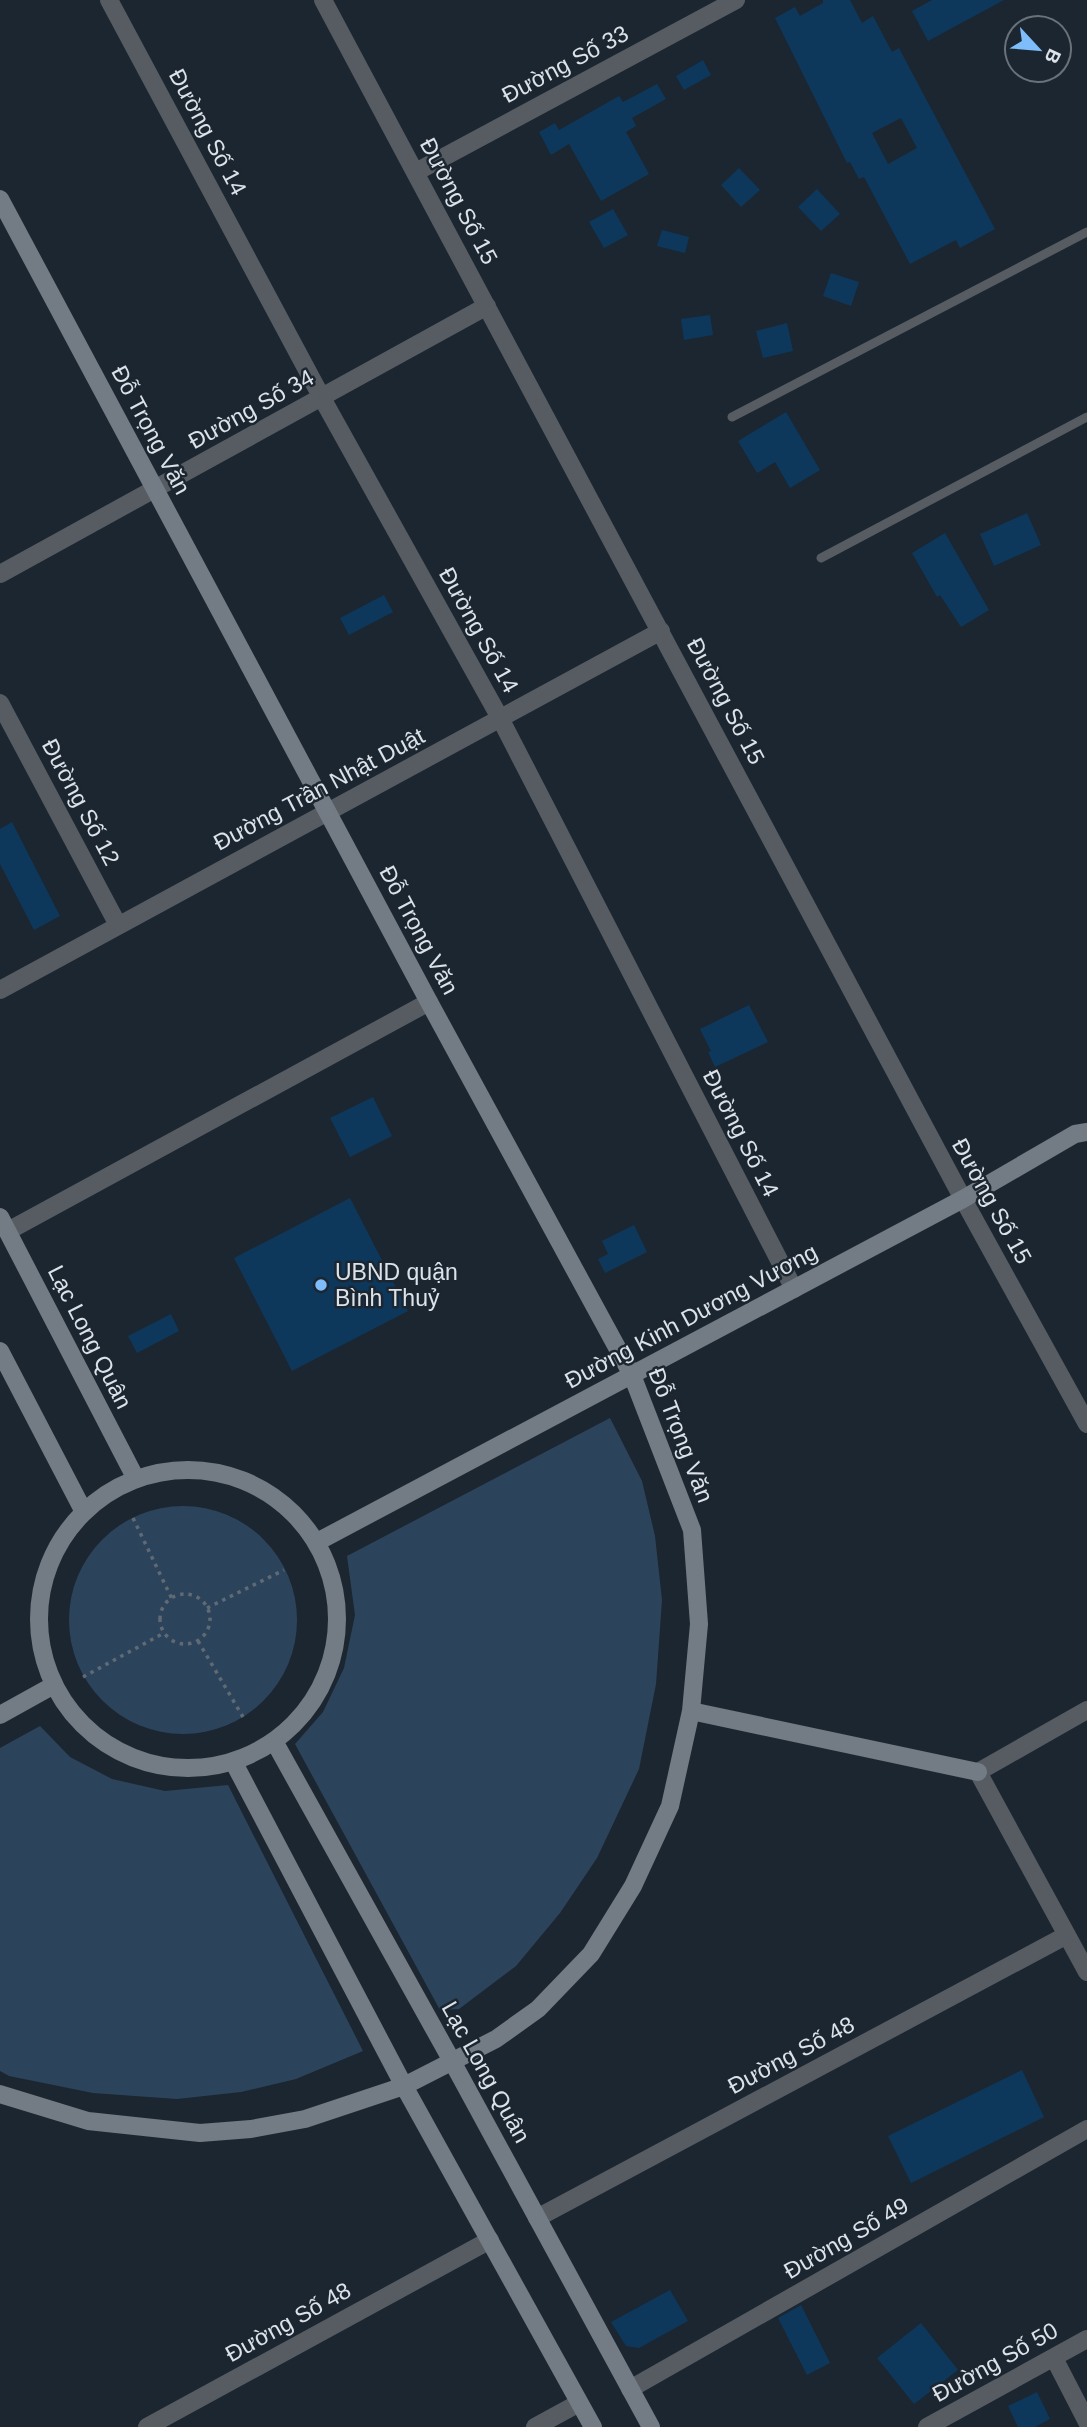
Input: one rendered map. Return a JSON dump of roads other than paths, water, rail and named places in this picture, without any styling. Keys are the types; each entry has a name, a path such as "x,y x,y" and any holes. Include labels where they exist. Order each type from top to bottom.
{"street":[{"name":"Đường Số 14","path":"109,0 322,398 500,719 794,1289"},
{"name":"Đường Số 15","path":"323,0 963,1199 1087,1424"},
{"name":"Đường Số 33","path":"416,172 737,0"},
{"name":"Đỗ Trọng Văn","path":"0,199 429,1002 632,1375 692,1530 699,1624 691,1711 670,1806 633,1886 591,1955 538,2009 496,2039 404,2086 305,2119 251,2129 201,2133 88,2121 0,2094"},
{"name":"Đường Số 34","path":"0,573 488,306"},
{"name":"Đường Trần Nhật Duật","path":"0,989 661,631"},
{"name":"Đường Số 12","path":"0,703 118,925"},
{"path":"3,1228 429,1002"},
{"name":"Đường Kinh Dương Vương","path":"317,1542 963,1199 1075,1134 1087,1132"},
{"name":"Lạc Long Quân","path":"3,1228 136,1479"},
{"path":"0,1351 84,1512"},
{"path":"177,1469 218,1472 257,1485 291,1510 317,1542 334,1583 337,1628 328,1672 306,1711 274,1741 234,1763 202,1770 175,1769 126,1756 84,1727 54,1685 40,1641 41,1594 56,1549 84,1512 108,1492 136,1479 177,1469"},
{"path":"0,1715 54,1685"},
{"path":"691,1711 978,1772 1087,1710"},
{"name":"Lạc Long Quân","path":"274,1741 651,2427"},
{"path":"234,1763 404,2086 593,2427"},
{"path":"978,1772 1087,1972"},
{"name":"Đường Số 48","path":"537,2218 1067,1935"},
{"name":"Đường Số 49","path":"630,2389 1087,2129"},
{"name":"Đường Số 48","path":"147,2427 489,2240"},
{"name":"Đường Số 50","path":"927,2427 1087,2339"},
{"path":"1054,2358 1087,2422"},
{"path":"535,2427 579,2403"}],"lane":[{"path":"732,417 1087,232"},
{"path":"821,558 1087,417"}],"place":[{"name":"UBND quận Bình Thuỷ","path":"321,1285"}]}
